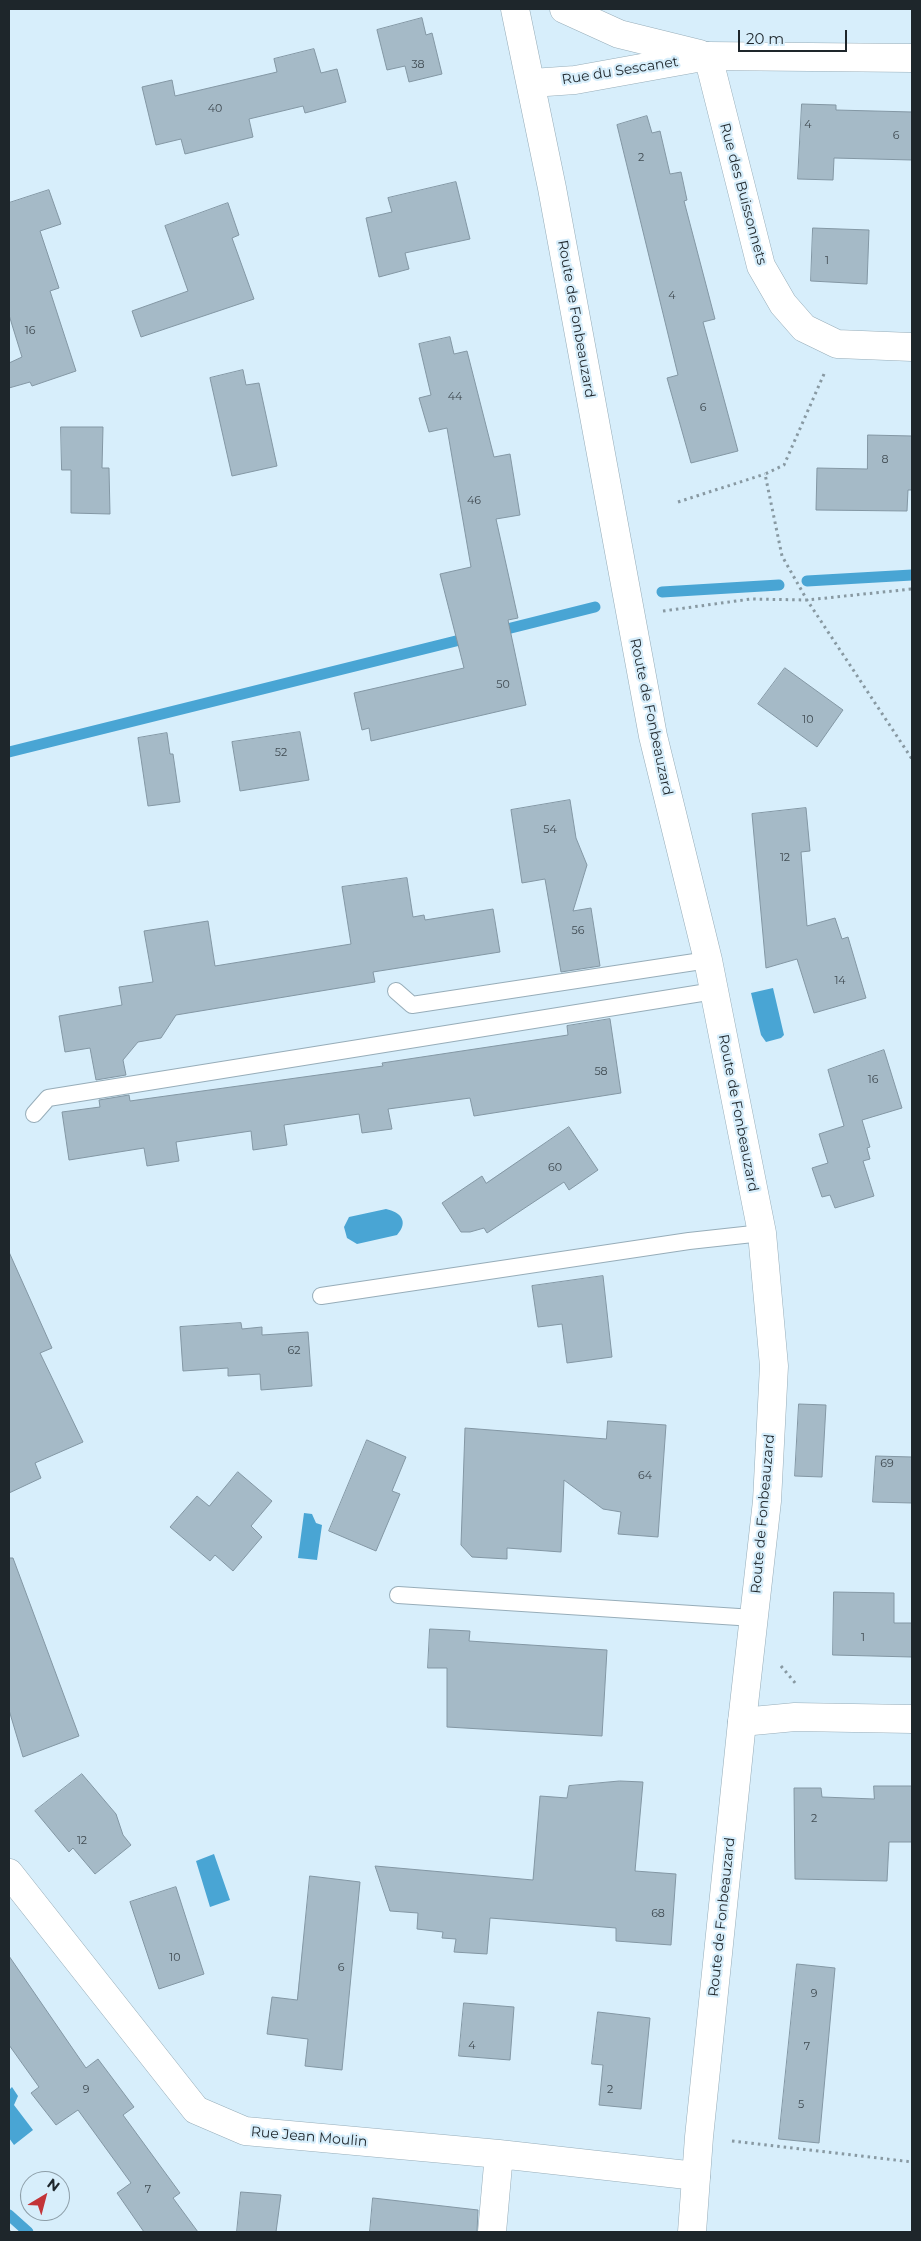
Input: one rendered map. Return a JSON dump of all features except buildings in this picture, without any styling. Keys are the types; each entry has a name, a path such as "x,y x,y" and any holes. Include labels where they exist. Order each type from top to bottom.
{"street":[{"name":"Route de Fonbeauzard","path":"515,9 532,83 653,736 708,960 762,1233 774,1366 767,1501 699,2137 692,2232"},
{"name":"Rue du Sescanet","path":"564,9 619,34 708,56"},
{"name":"Rue du Sescanet","path":"532,83 574,80 708,56 912,58"},
{"name":"Rue des Buissonnets","path":"708,56 760,266 782,304 804,328 837,344 912,347"},
{"path":"742,1722 795,1717 912,1719"},
{"name":"Rue Jean Moulin","path":"9,1873 196,2110 245,2132 499,2154 696,2176"},
{"path":"492,2232 499,2154"}],"lane":[{"path":"396,991 412,1005 708,960"},
{"path":"34,1114 48,1098 714,991"},
{"path":"321,1296 689,1240 762,1233"},
{"path":"398,1595 754,1618"}],"path":[{"path":"678,502 765,474 784,465 837,344"},
{"path":"765,474 782,556 807,600 912,759"},
{"path":"655,612 751,599 807,600 912,589"},
{"path":"699,2137 912,2162"}],"water":[{"path":"773,988 784,1035 781,1038 766,1042 761,1035 751,993"},
{"path":"386,1209 391,1210 402,1218 401,1230 397,1235 357,1244 347,1238 344,1227 349,1217"},
{"path":"304,1513 312,1514 316,1523 322,1525 317,1560 298,1558"},
{"path":"214,1854 230,1900 210,1907 196,1861"},
{"path":"12,2087 18,2096 14,2105 33,2130 14,2145 9,2138 9,2090"}],"waterway":[{"path":"807,581 912,575"},
{"path":"662,592 779,585"},
{"path":"495,632 595,607"},
{"path":"9,752 472,637"},
{"path":"9,2215 28,2232"}]}
